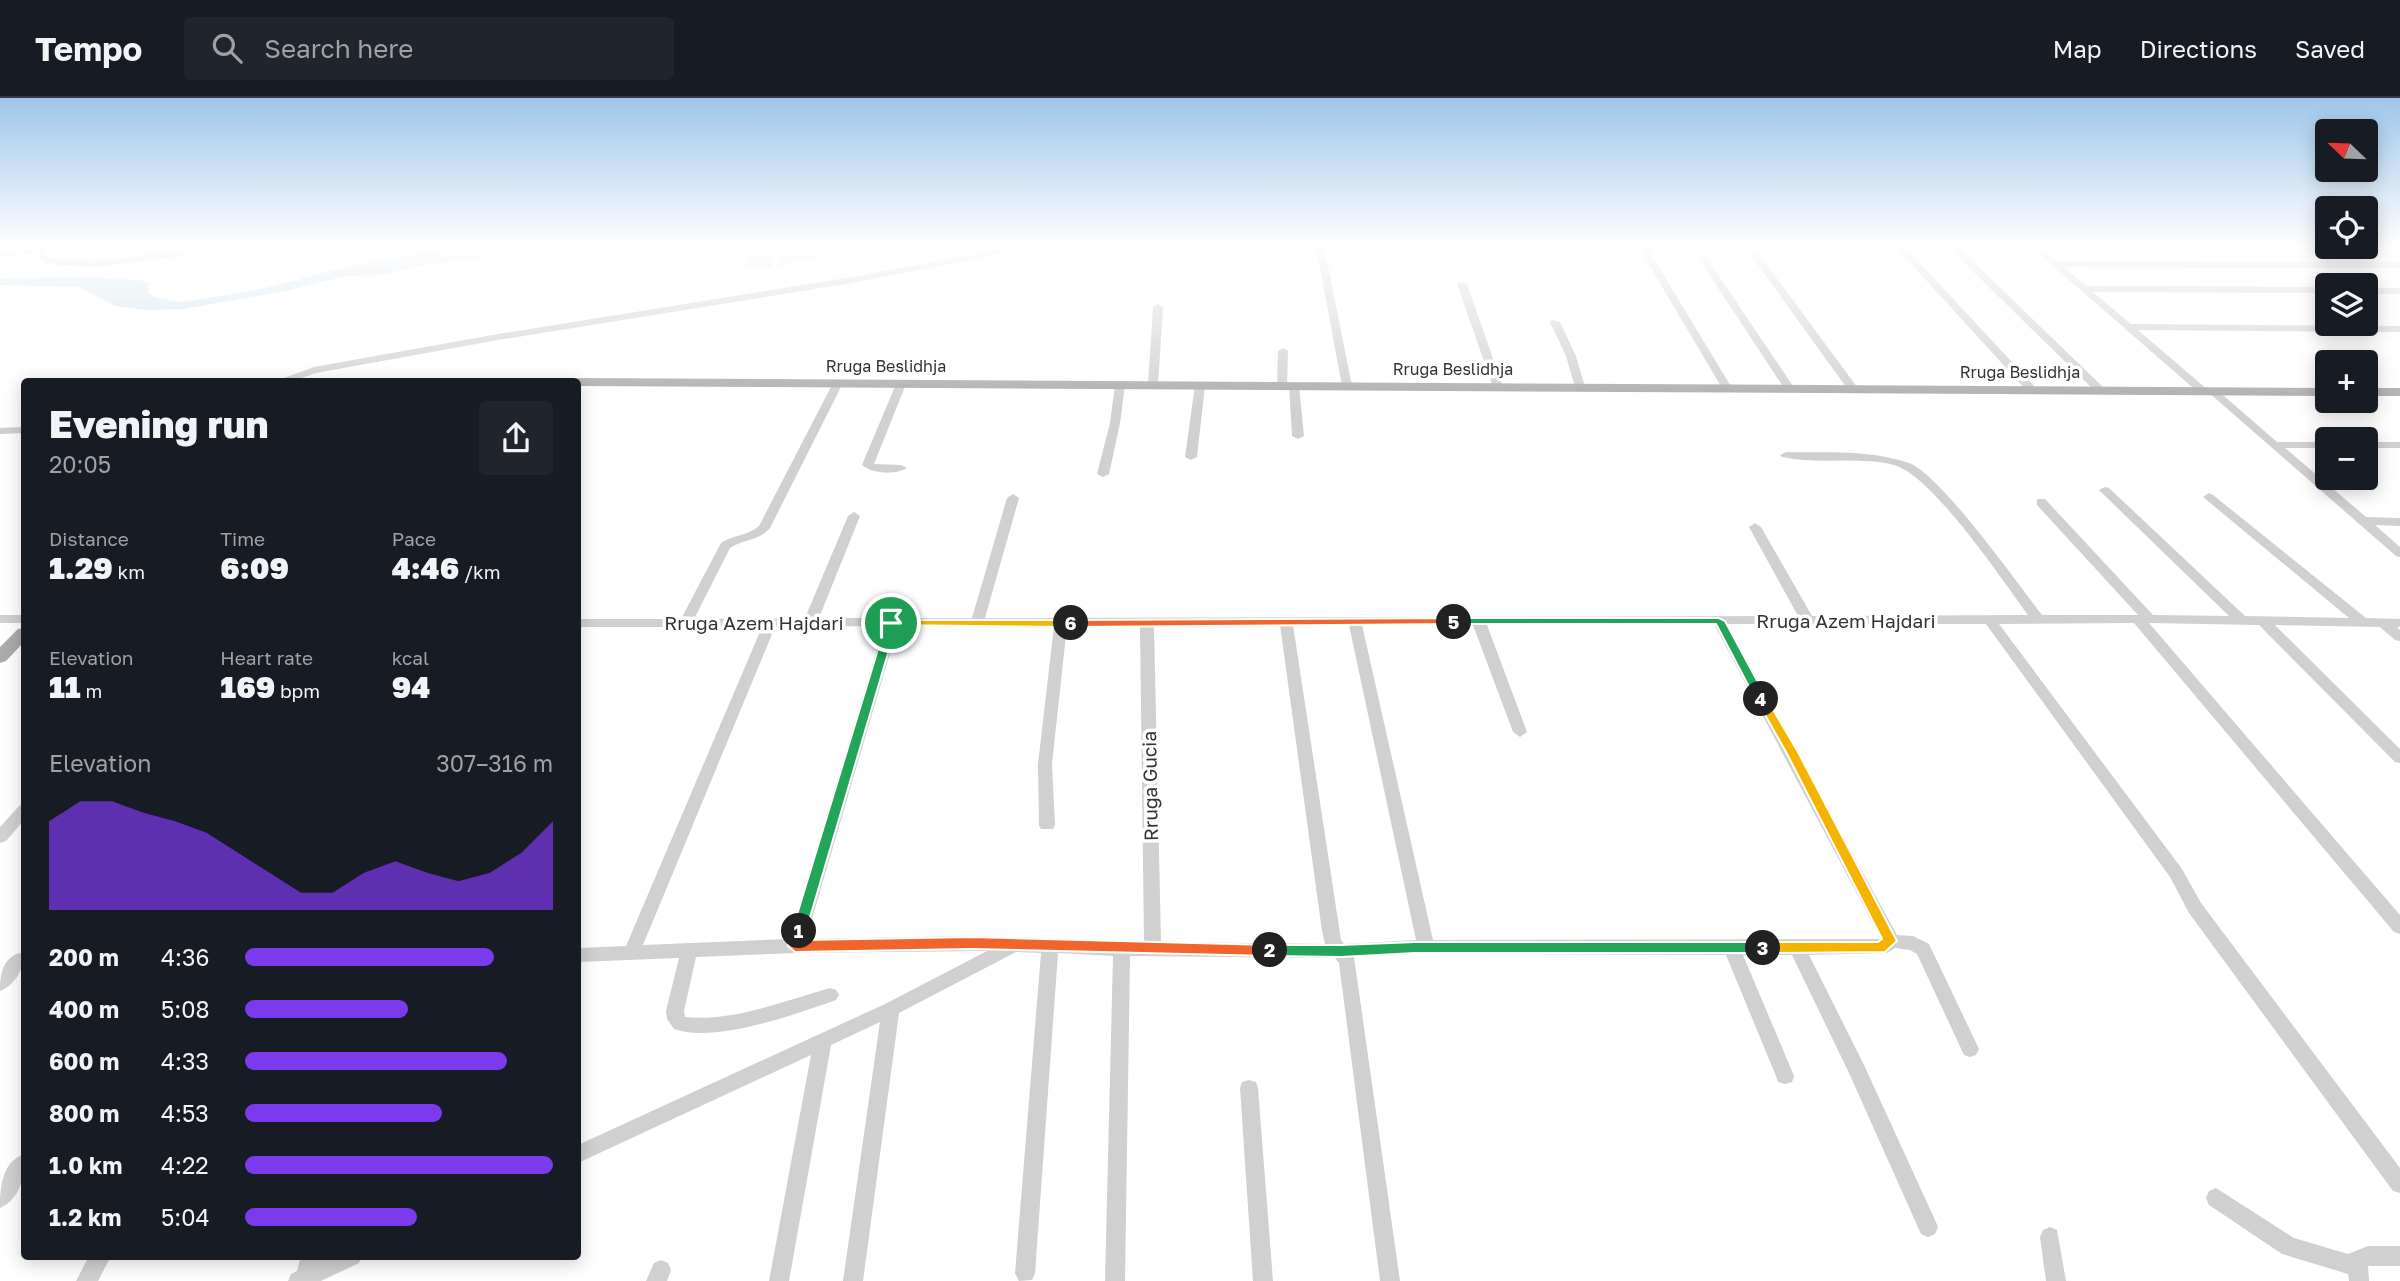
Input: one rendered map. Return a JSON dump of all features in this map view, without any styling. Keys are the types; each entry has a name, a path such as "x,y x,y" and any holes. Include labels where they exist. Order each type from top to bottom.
{"main road":[{"name":"Rruga Beslidhja","path":"581,382 2315,392"},
{"path":"2378,392 2400,392"},
{"path":"0,657 21,636"}],"street":[{"path":"290,378 314,370 714,301"},
{"path":"1331,301 1347,386"},
{"path":"1468,301 1498,387"},
{"path":"1675,301 1727,388"},
{"path":"1731,301 1790,388"},
{"path":"1789,301 1853,389"},
{"path":"1950,301 2032,390"},
{"path":"2009,301 2100,390"},
{"path":"2100,301 2400,552"},
{"path":"1153,385 1158,307"},
{"path":"1555,322 1571,356 1580,387"},
{"path":"2129,327 2400,330"},
{"path":"1283,351 1298,436"},
{"path":"297,378 314,370"},
{"path":"685,623 724,546 733,540 756,535 764,528 838,383"},
{"path":"901,384 868,465 873,468 901,468"},
{"path":"1103,474 1120,385"},
{"path":"1191,457 1200,386"},
{"path":"0,431 21,430"},
{"path":"2274,444 2315,445"},
{"path":"2378,445 2400,445"},
{"path":"1786,455 1890,461 1915,470 1992,559 2039,620"},
{"path":"2105,490 2241,620"},
{"path":"2209,497 2361,621"},
{"path":"977,623 1013,498"},
{"path":"2041,502 2143,619 2400,927"},
{"path":"810,623 853,516"},
{"path":"2364,521 2400,522"},
{"path":"1755,527 1808,621"},
{"path":"0,620 21,619"},
{"name":"Rruga Azem Hajdari","path":"581,623 2143,619 2400,623"},
{"path":"1990,620 2176,873 2195,908 2400,1184"},
{"path":"2262,620 2400,758"},
{"path":"1719,621 1798,764 1885,944"},
{"path":"631,954 770,622"},
{"path":"1286,622 1330,931 1333,942 1347,961 1390,1281"},
{"path":"1355,622 1426,947"},
{"path":"1479,622 1520,732"},
{"path":"2383,622 2400,638"},
{"path":"795,946 891,623"},
{"path":"1047,825 1045,764 1061,623"},
{"name":"Rruga Gucia","path":"1147,623 1153,949"},
{"path":"0,837 21,813"},
{"path":"581,955 795,946 1014,944 1122,949 1341,951 1426,947 1797,948 1913,943 1923,949 1970,1049"},
{"path":"581,1153 891,1009 1014,944"},
{"path":"1025,1273 1050,946"},
{"path":"1731,947 1785,1076"},
{"path":"1797,948 1928,1227"},
{"path":"1115,1281 1122,949"},
{"path":"689,952 676,1011 676,1019 680,1024 703,1026 730,1022 830,995"},
{"path":"0,960 21,960"},
{"path":"0,984 21,961"},
{"path":"853,1281 891,1009"},
{"path":"779,1281 823,1041"},
{"path":"1249,1088 1263,1281"},
{"path":"0,1198 21,1167"},
{"path":"2216,1198 2290,1247 2357,1274 2356,1259 2368,1256 2400,1256"},
{"path":"2050,1237 2056,1281"},
{"path":"86,1281 99,1260"},
{"path":"302,1279 310,1260"},
{"path":"302,1279 343,1260"}],"water":[{"path":"106,301 178,301 228,301 184,309 146,310 115,306"}],"route":[{"path":"1719,621 1792,752 1890,941 1887,946 1881,948 1415,947 1341,951 1122,949 971,943 795,946 891,623 1719,621"}]}
